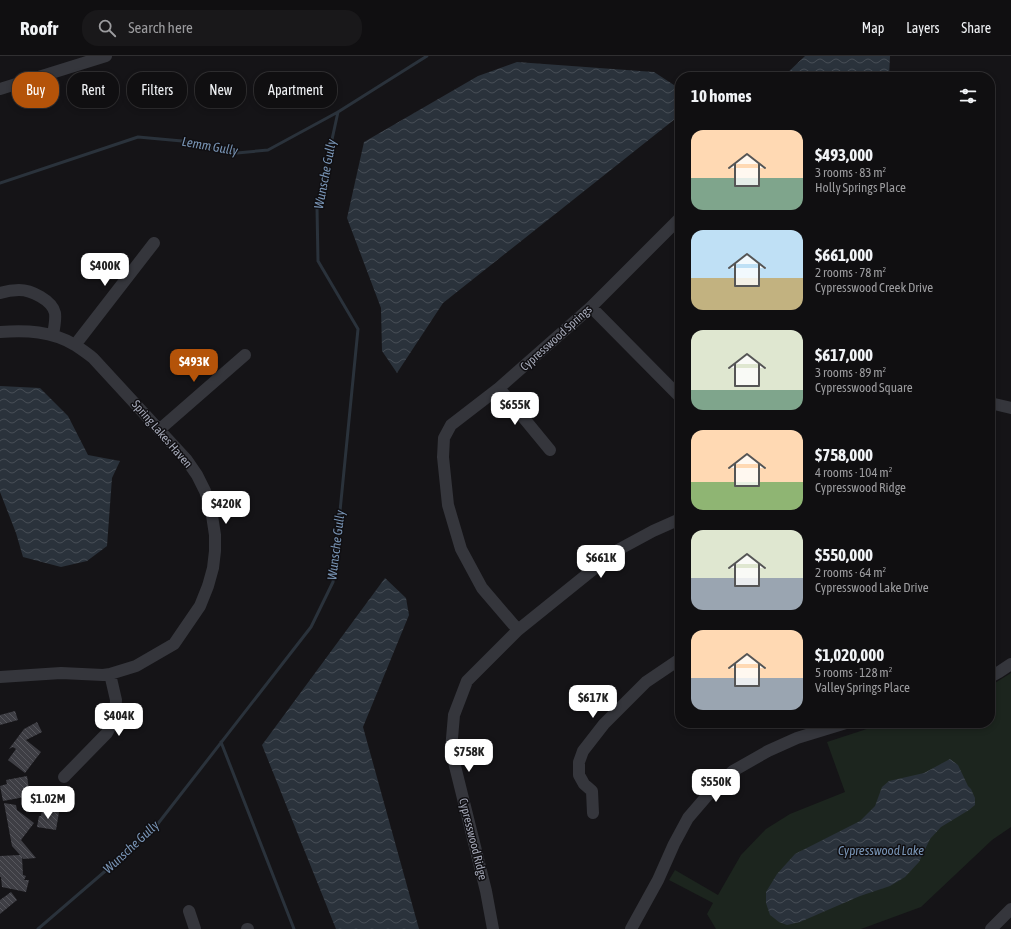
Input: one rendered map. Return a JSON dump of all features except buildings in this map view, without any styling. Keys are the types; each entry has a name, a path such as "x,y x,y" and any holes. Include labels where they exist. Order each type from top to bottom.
{"street":[{"path":"0,89 106,56"},
{"name":"Cypresswood Springs","path":"518,630 482,588 461,549 448,505 443,457 444,438 451,425 499,388 591,307 675,228"},
{"path":"75,345 154,243"},
{"path":"0,293 10,290 21,290 44,299 51,305 54,311 55,317 53,335"},
{"path":"591,307 675,392"},
{"name":"Spring Lakes Haven","path":"0,332 19,330 36,331 53,335 75,345 93,358 186,459 197,475 205,491 211,508 215,535 213,568 208,586 200,606 174,644 136,666 110,674 61,673 0,678"},
{"path":"159,430 245,355"},
{"path":"499,388 550,450"},
{"path":"995,404 1011,408"},
{"name":"Cypresswood Ridge","path":"493,929 486,891 451,750 454,715 467,681 518,630 616,551 675,521"},
{"path":"593,814 592,791 584,784 579,775 579,762 583,751 604,724 646,682 675,662"},
{"path":"995,674 1011,664"},
{"path":"64,777 107,733 115,718 116,700 110,674"},
{"path":"632,928 658,880 674,844 688,818 724,778 768,751 797,738 830,728"},
{"path":"991,929 1011,909"},
{"path":"189,911 195,929"}],"shaded area":[{"path":"1011,673 1011,827 992,840 921,907 861,929 716,929 707,914 713,903 669,880 675,870 718,895 741,855 766,829 790,814 845,792 827,742 870,728 995,728 995,683"}],"water":[{"path":"805,56 890,56 889,72 788,72"},
{"path":"517,62 654,72 675,86 675,119 443,303 397,373 382,351 381,308 347,218 364,142 478,76"},
{"path":"0,386 40,388 68,416 88,455 120,461 112,478 107,546 87,561 61,567 23,557 16,533 0,492"},
{"path":"385,578 406,598 409,615 363,727 419,929 336,929 262,745"},
{"name":"Cypresswood Lake","path":"950,759 958,765 975,798 975,805 941,827 930,839 919,862 905,877 890,886 860,896 800,922 787,925 779,922 770,915 766,903 766,892 777,874 795,854 860,821 875,806 882,787 889,781 924,773"}],"waterway":[{"name":"Lemm Gully","path":"0,183 138,137 182,141 237,153 268,150 338,112 427,56"},
{"name":"Wunsche Gully","path":"38,929 153,830 311,627 333,582 358,329 318,261 317,208 338,112"},
{"path":"221,742 294,929"}]}
